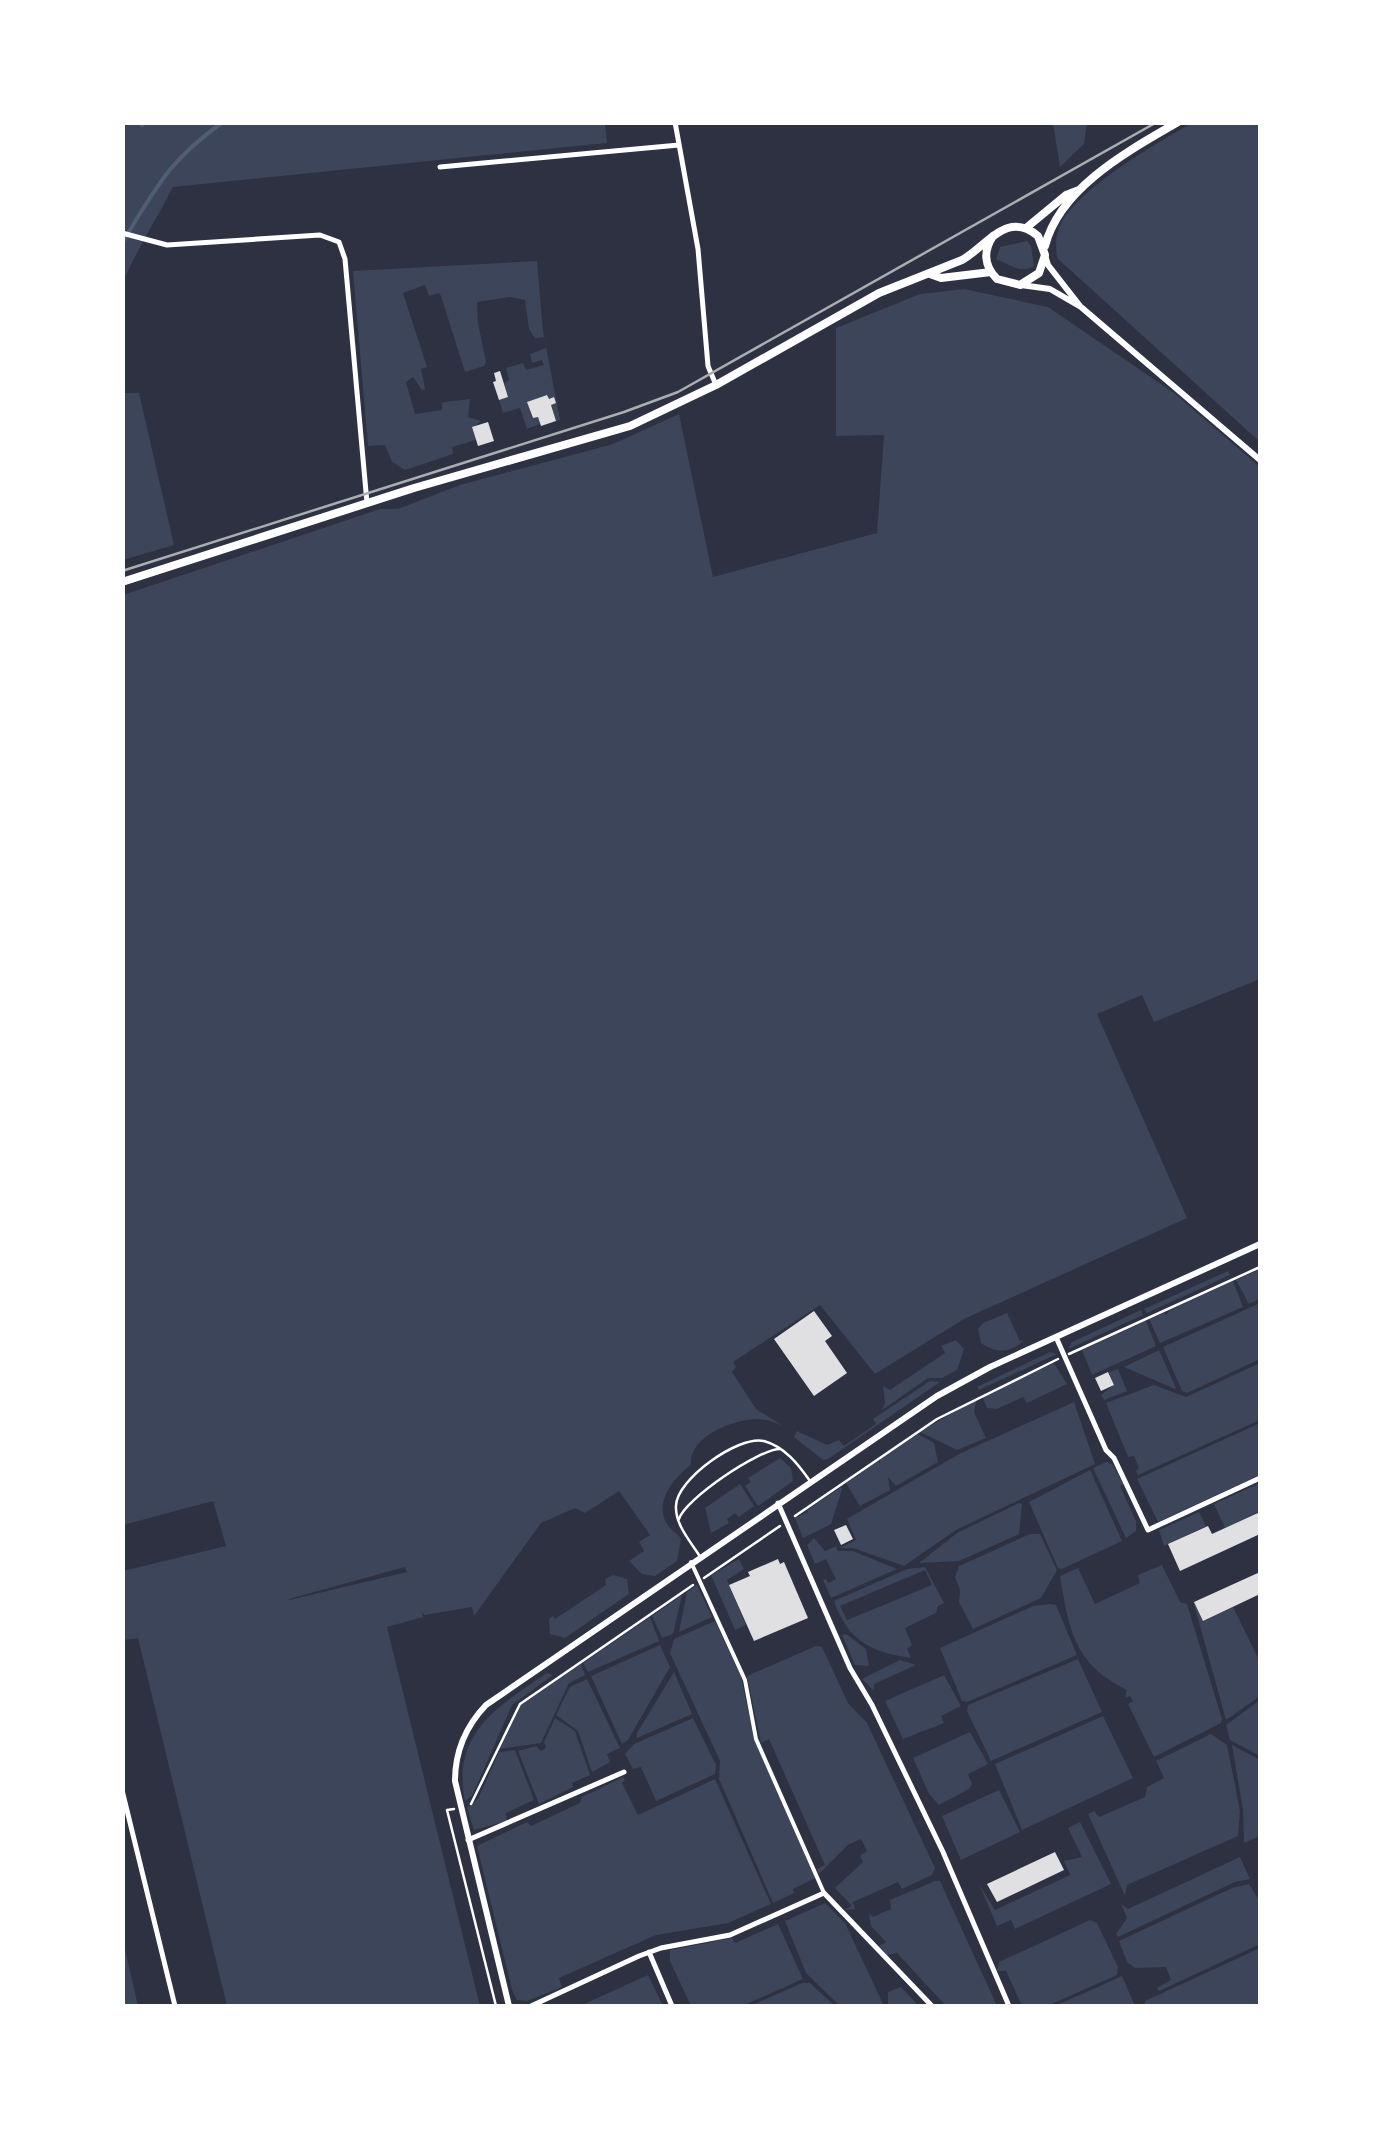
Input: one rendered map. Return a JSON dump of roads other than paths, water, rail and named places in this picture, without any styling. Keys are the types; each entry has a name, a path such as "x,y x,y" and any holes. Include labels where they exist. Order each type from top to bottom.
{"main road":[{"path":"993,236 986,255 991,272 1001,282 1020,284 1036,276 1051,228 1078,190 1110,163 1178,122"},
{"path":"1026,228 1066,195 1078,190"},
{"path":"122,582 367,503 610,434 716,385 879,293 971,255 1010,226 1026,228 1038,236 1045,253"},
{"path":"930,274 941,278 991,272"}],"street":[{"path":"675,122 698,249 708,366 716,385"},
{"path":"440,167 679,145"},
{"path":"122,233 140,240 179,245 320,235 340,242 347,276 367,503"},
{"path":"1045,253 1048,265 1080,307"},
{"path":"1020,284 1050,290 1080,307 1260,460"},
{"path":"509,2006 455,1781 466,1733 482,1708 946,1390 1260,1244"},
{"path":"1056,1337 1106,1450 1114,1458 1148,1530 1260,1478"},
{"path":"778,1503 850,1668 943,1852 1008,2006"},
{"path":"691,1562 745,1680 756,1739 824,1893 932,2006"},
{"path":"468,1840 624,1772"},
{"path":"122,1790 175,2006"},
{"path":"530,2006 650,1952 730,1935 824,1893"},
{"path":"650,1952 672,2006"}],"lane":[{"path":"700,1556 679,1521 677,1496 688,1479 744,1442 759,1440 781,1449 810,1481"},
{"path":"679,1521 688,1503 764,1452 781,1449"}],"waterway":[{"path":"142,125 145,122"},
{"path":"122,243 176,163 223,122"}],"tram line":[{"path":"122,571 678,392 1157,122"}]}
